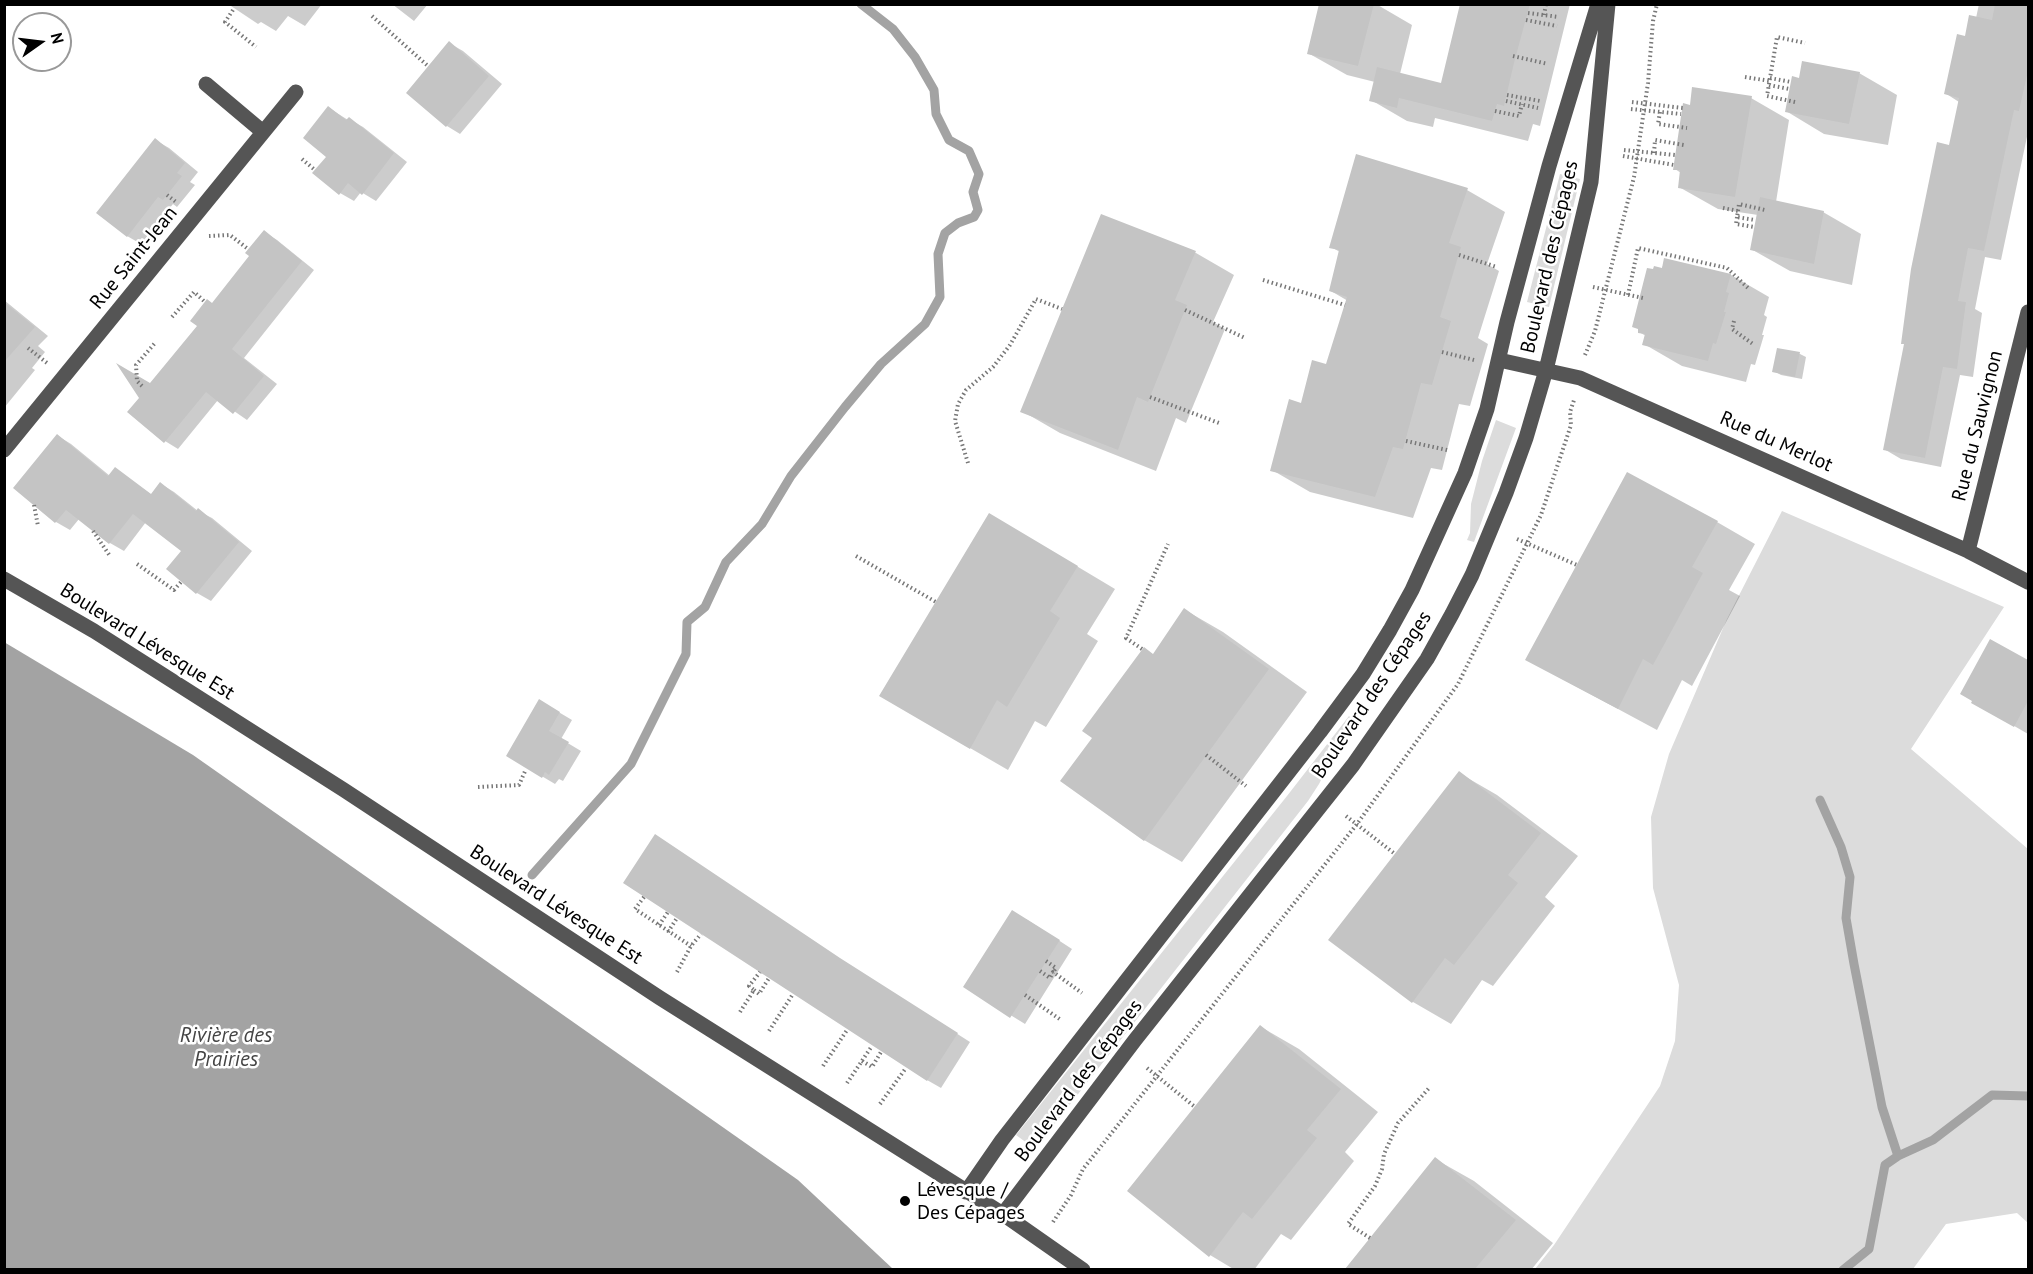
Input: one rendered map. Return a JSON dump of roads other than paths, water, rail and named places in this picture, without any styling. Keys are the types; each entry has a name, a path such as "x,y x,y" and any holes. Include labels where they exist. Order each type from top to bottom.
{"street":[{"name":"Boulevard des Cépages","path":"966,1192 1002,1140 1320,732 1363,674 1390,630 1442,526 1465,473 1487,409 1507,322 1549,166 1598,4"},
{"name":"Boulevard des Cépages","path":"1003,1214 1135,1040 1353,765 1427,659 1452,614 1486,542 1518,462 1546,370 1592,182 1608,4"},
{"path":"206,84 263,132"},
{"name":"Rue Saint-Jean","path":"4,450 296,92"},
{"name":"Rue du Sauvignon","path":"1968,551 2028,312"},
{"name":"Rue du Merlot","path":"1499,360 1588,381 1968,551 2028,582"},
{"name":"Boulevard Lévesque Est","path":"4,579 94,631 344,790 641,986 1003,1214 1083,1269"}],"water":[{"name":"Rivière des Prairies","path":"4,642 193,755 798,1180 893,1269 5,1269"}],"waterway":[{"path":"532,875 631,764 686,654 687,622 705,607 726,562 762,524 791,476 845,407 881,364 925,324 940,297 938,254 945,233 958,223 974,217 978,210 973,192 979,174 969,151 949,140 936,114 934,90 915,57 893,29 861,4"},
{"path":"1820,800 1841,847 1850,877 1846,918 1882,1107 1898,1156"},
{"path":"1843,1270 1869,1249 1885,1165 1898,1156 1933,1140 1992,1095 2028,1096"}],"place":[{"name":"Lévesque / Des Cépages","path":"905,1201"}]}
